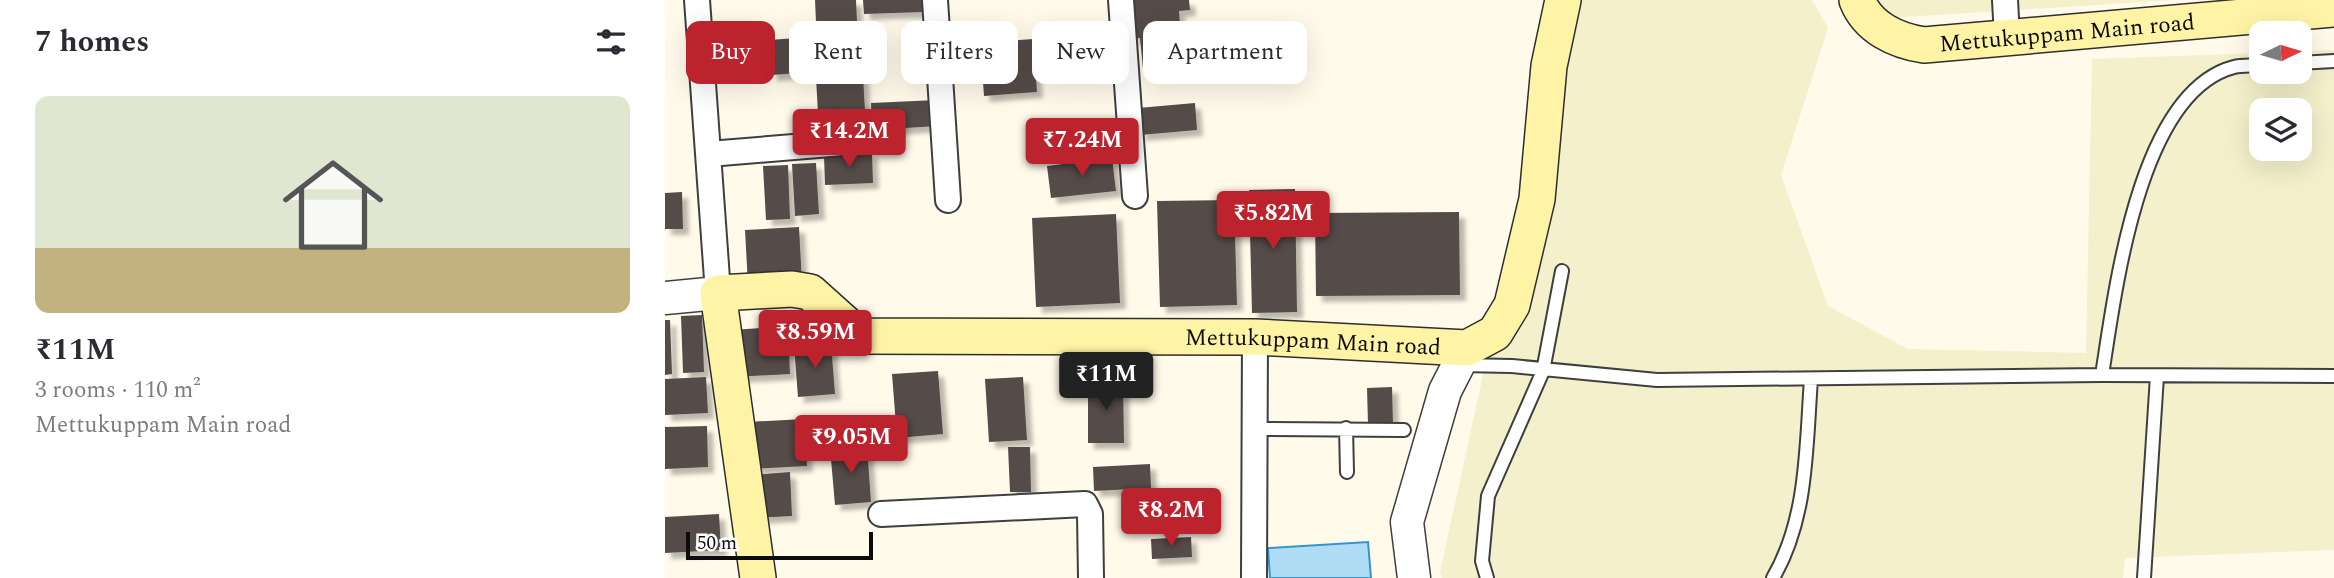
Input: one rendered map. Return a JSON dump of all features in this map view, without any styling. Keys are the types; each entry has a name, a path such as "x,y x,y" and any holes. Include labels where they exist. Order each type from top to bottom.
{"main road":[{"name":"Mettukuppam Main road","path":"718,293 792,289 810,292 859,336 1255,337 1463,357 1495,333 1512,305 1537,199 1549,66 1563,0"},
{"name":"Mettukuppam Main road","path":"1857,0 1880,29 1903,41 1924,45 2334,9"},
{"path":"718,293 758,578"}],"street":[{"path":"665,298 718,293 697,0"},
{"path":"935,0 948,200"},
{"path":"1121,0 1135,196"},
{"path":"2005,0 2007,37"},
{"path":"709,154 842,143"},
{"path":"1254,578 1255,337"},
{"path":"1414,578 1407,523 1445,391 1463,357"},
{"path":"881,514 1086,504 1090,514 1091,578"}],"lane":[{"path":"2312,62 2334,61"},
{"path":"2102,375 2117,275 2155,147 2177,111 2202,84 2234,67 2249,66"},
{"path":"1487,578 1482,561 1488,496 1543,371 1562,271"},
{"path":"1463,357 1543,371 1657,380 2102,375 2334,376"},
{"path":"2144,578 2157,376"},
{"path":"1773,578 1795,532 1805,461 1811,379"},
{"path":"1346,428 1347,472"},
{"path":"1255,429 1404,430"}],"shaded area":[{"path":"1565,0 1812,0 1828,28 1781,175 1828,306 1908,349 2086,353 2092,59 2249,53 2249,84 2312,84 2312,51 2334,50 2334,550 2125,558 2123,578 1442,578 1440,572"},
{"path":"1861,0 2173,0 1872,19"}],"water":[{"path":"1368,542 1371,578 1270,578 1268,548"}],"building":[{"path":"815,0 856,0 857,21 816,21"},
{"path":"863,0 923,0 923,12 864,14"},
{"path":"1130,0 1189,0 1190,10 1179,11 1180,21 1143,21 1143,69 1140,38 1133,39"},
{"path":"789,39 789,74 775,75 775,40"},
{"path":"1032,39 1032,84 1036,84 1037,92 984,96 983,84 1018,84 1018,40"},
{"path":"816,84 864,84 865,111 818,114"},
{"path":"937,100 938,126 872,130 871,103"},
{"path":"1195,103 1197,130 1140,135 1138,108"},
{"path":"872,152 873,183 825,185 824,155"},
{"path":"1112,158 1116,191 1051,198 1047,166"},
{"path":"816,163 819,214 795,216 792,164"},
{"path":"788,165 790,219 766,220 763,166"},
{"path":"1295,189 1297,312 1252,313 1249,190"},
{"path":"682,192 683,229 665,229 665,193"},
{"path":"1234,200 1237,305 1160,307 1157,201"},
{"path":"1459,212 1460,295 1316,296 1315,213"},
{"path":"1116,214 1120,303 1036,307 1032,218"},
{"path":"799,227 802,282 748,285 745,230"},
{"path":"702,315 704,372 683,373 681,316"},
{"path":"665,320 670,320 672,374 665,375"},
{"path":"788,326 790,374 734,377 732,330"},
{"path":"831,343 835,394 798,397 794,346"},
{"path":"938,371 943,434 897,438 892,374"},
{"path":"706,377 708,413 665,415 665,379"},
{"path":"1023,377 1027,440 989,442 985,379"},
{"path":"1088,381 1123,381 1124,443 1088,443"},
{"path":"1392,387 1393,424 1368,424 1367,388"},
{"path":"804,419 807,466 750,469 747,422"},
{"path":"707,426 708,467 665,469 665,427"},
{"path":"867,445 871,502 835,505 830,448"},
{"path":"1008,447 1030,447 1031,492 1010,492"},
{"path":"1150,464 1151,488 1094,491 1093,467"},
{"path":"790,472 792,516 753,518 751,475"},
{"path":"719,514 721,550 665,553 665,517"},
{"path":"1191,537 1192,557 1152,559 1151,539"}]}
